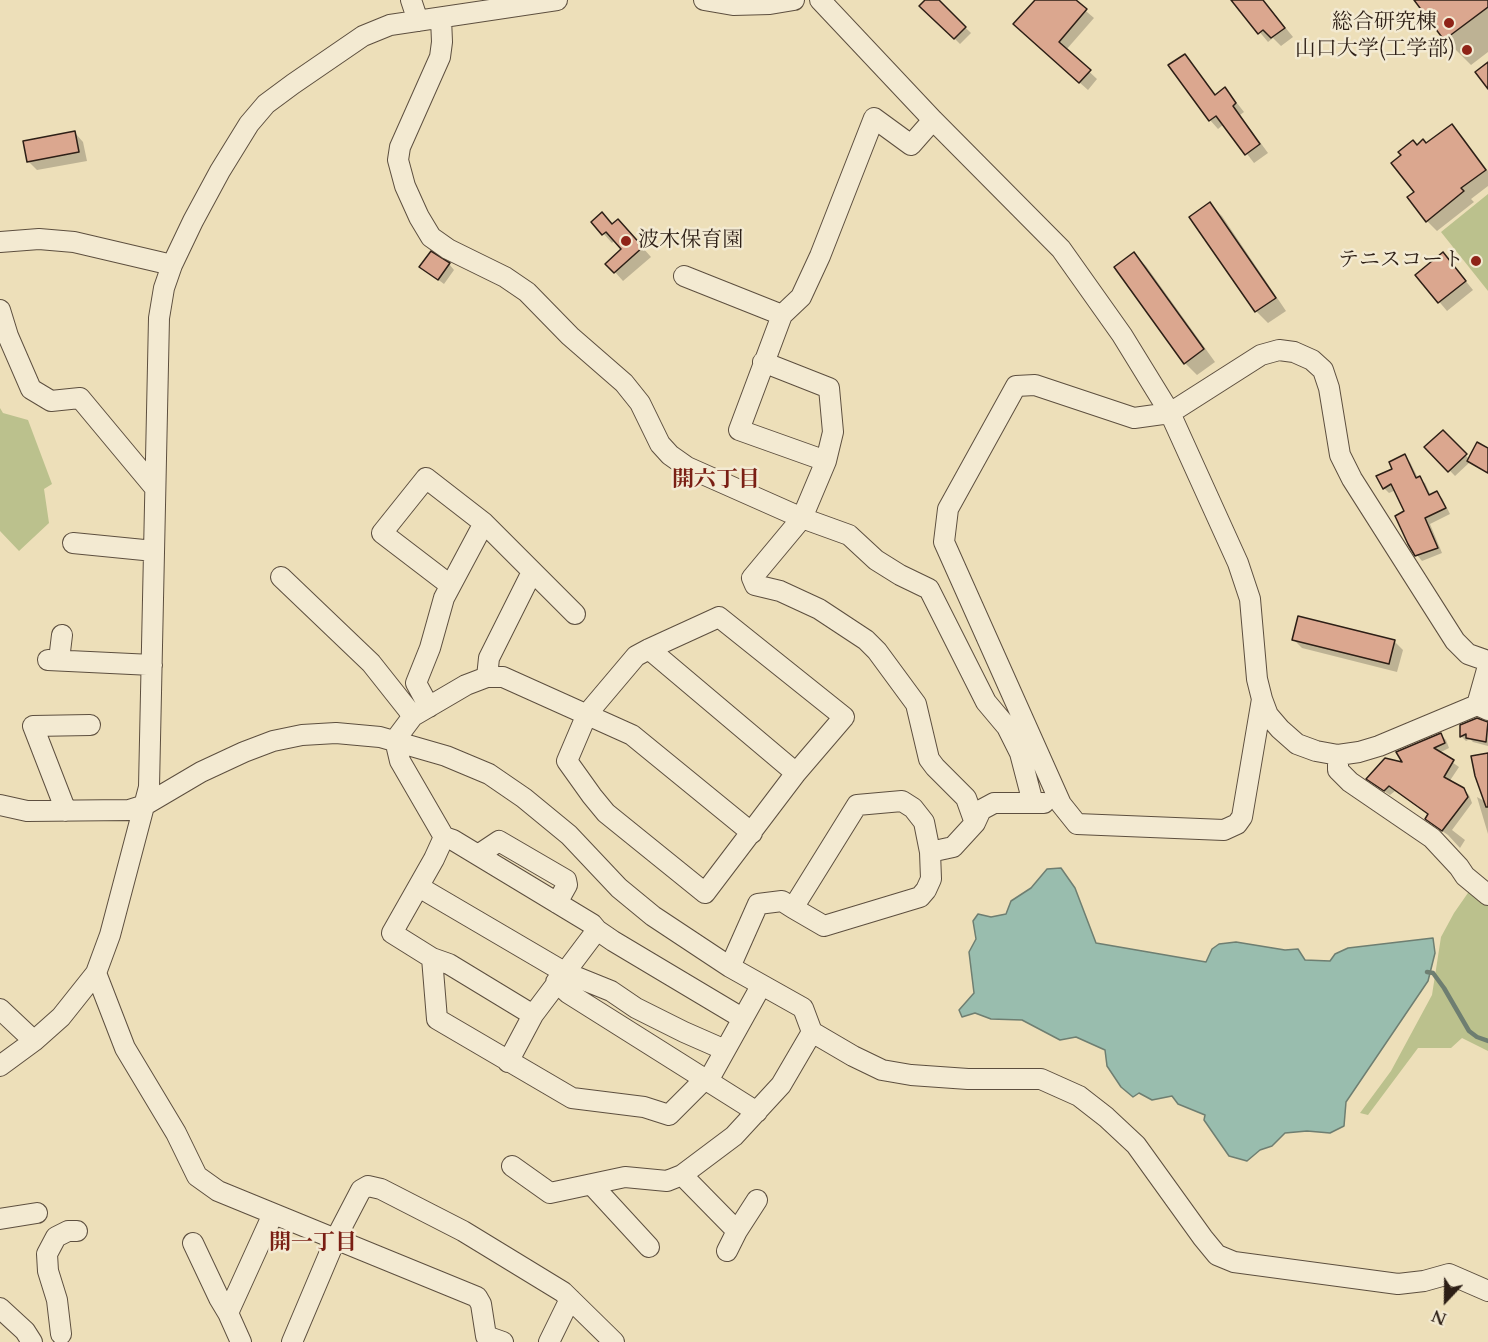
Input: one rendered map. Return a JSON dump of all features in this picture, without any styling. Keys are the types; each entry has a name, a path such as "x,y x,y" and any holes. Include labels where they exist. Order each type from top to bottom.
{"street":[{"path":"411,0 418,21"},
{"path":"0,1066 34,1041 61,1017 96,973 110,935 145,805 150,779 159,318 164,288 172,265 220,171 249,124 266,104 363,36 390,26 418,21 450,11 556,0"},
{"path":"704,0 733,5 770,4 795,0"},
{"path":"820,0 933,120 1061,249 1122,335 1170,413 1238,563 1251,599 1257,679 1262,699 1268,715 1280,729 1297,744 1316,751 1338,755 1359,753 1483,708 1488,666"},
{"path":"450,11 440,57 400,147 398,160 405,186 431,237 448,249 505,277 527,292 570,336 624,383 640,404 660,444 670,455 687,467 802,518 849,535 876,560 929,589 986,702 1007,727 1020,753 1033,803"},
{"path":"826,461 739,430 782,315 801,297 820,256 874,118 911,145 933,120"},
{"path":"0,242 39,239 74,242 172,265"},
{"path":"684,276 782,315"},
{"path":"0,310 8,336 31,389 51,401 80,398 154,488"},
{"path":"1262,699 1242,817 1237,824 1224,830 1077,824 1061,804 944,542 948,509 1016,386 1035,386 1134,418 1170,413 1261,355 1278,350 1294,352 1312,360 1323,370 1329,388 1340,455 1352,479 1455,641 1468,654 1488,661"},
{"path":"763,362 829,388 833,432 826,461 802,518 752,578 755,585 780,591 819,609 866,640 877,651 916,704 929,759 935,768 966,798 975,823"},
{"path":"450,585 382,533 426,478 484,523 575,614"},
{"path":"421,712 416,682 430,648 439,613 450,585 484,523"},
{"path":"73,543 154,551"},
{"path":"487,677 489,658 532,572"},
{"path":"281,577 421,712"},
{"path":"719,617 844,717 796,773 705,893 606,813 591,796 567,761 587,714 636,656 649,649 719,617"},
{"path":"62,635 54,660 152,665"},
{"path":"649,649 796,773"},
{"path":"395,740 421,712 466,685 487,677 503,677 632,735 752,833"},
{"path":"66,811 33,726 90,725"},
{"path":"0,805 27,811 129,810 145,805 201,772 273,741 302,735 336,734 395,740 446,756 489,774 524,798 569,835 619,888 653,916 730,967 803,1008 812,1032 882,1070 941,1078 1041,1079 1067,1089 1106,1117 1136,1145 1217,1255 1234,1262 1398,1284 1424,1281 1449,1274 1488,1291"},
{"path":"395,740 400,761 444,837 478,855 742,1017"},
{"path":"1338,755 1338,770 1350,782 1432,838 1465,876 1488,895"},
{"path":"730,967 758,904 782,901 793,908 824,926 920,897 931,879 930,852 924,822 913,808 902,801 857,805 793,908"},
{"path":"930,852 953,847 975,823 981,810 994,803 1061,804"},
{"path":"444,837 419,887 392,933 432,958 449,964 532,1015"},
{"path":"419,887 560,977 611,991 636,1008 725,1050"},
{"path":"508,1062 532,1015 597,930"},
{"path":"432,958 437,1019 572,1098 644,1107 669,1115 707,1080 761,986"},
{"path":"96,973 125,1048 176,1133 197,1176 218,1191 477,1297 481,1304 486,1336 503,1342"},
{"path":"560,977 568,993 756,1112"},
{"path":"0,1009 34,1041"},
{"path":"512,1166 550,1192 625,1177 667,1181 682,1175 734,1136 782,1085 812,1032"},
{"path":"682,1175 737,1231"},
{"path":"592,1185 649,1247"},
{"path":"292,1342 336,1238 361,1190 368,1186 381,1189 463,1231 563,1292 614,1342"},
{"path":"727,1251 757,1200"},
{"path":"0,1219 37,1213"},
{"path":"228,1313 273,1214"},
{"path":"0,1308 25,1331 33,1342 64,1338 57,1300 48,1271 47,1254 56,1237 68,1231 77,1231"},
{"path":"193,1243 241,1342"},
{"path":"549,1342 570,1299"}],"green space":[{"name":"テニスコート","path":"1488,194 1488,291 1441,232"},
{"path":"0,408 3,413 28,420 52,484 44,489 49,523 19,551 0,531"},
{"path":"1470,890 1488,905 1488,1051 1462,1038 1451,1048 1418,1048 1368,1115 1360,1113 1391,1071 1432,995 1441,937"}],"shaded area":[{"path":"1061,868 1075,888 1096,943 1206,962 1212,949 1219,944 1236,942 1285,950 1298,949 1305,960 1330,961 1335,954 1348,948 1433,938 1435,953 1428,981 1346,1102 1344,1126 1330,1133 1307,1131 1285,1133 1272,1146 1260,1150 1247,1161 1229,1156 1204,1120 1205,1115 1178,1104 1172,1096 1152,1100 1139,1093 1133,1097 1121,1087 1107,1066 1105,1050 1076,1037 1060,1040 1022,1020 991,1019 975,1013 962,1017 959,1010 974,993 969,952 976,939 973,921 978,914 991,917 1006,914 1011,901 1031,888 1047,869"}],"building":[{"path":"925,0 939,0 966,27 954,39 919,6"},
{"path":"1035,0 1076,0 1087,9 1059,42 1091,70 1079,83 1013,24"},
{"path":"1231,0 1263,0 1285,28 1271,38 1263,30 1258,34"},
{"name":"総合研究棟","path":"1414,0 1488,0 1488,7 1444,40"},
{"path":"1185,54 1215,95 1225,87 1236,103 1233,106 1260,144 1245,155 1216,116 1209,121 1168,65"},
{"path":"1488,62 1488,89 1475,72"},
{"path":"1452,124 1486,170 1461,188 1464,191 1426,222 1407,197 1414,192 1391,163 1401,155 1398,152 1413,140 1417,145 1423,139 1426,143"},
{"path":"75,131 79,152 27,162 23,141"},
{"path":"1210,202 1276,298 1255,312 1189,217"},
{"name":"波木保育園","path":"602,212 612,224 618,219 643,247 614,273 605,264 621,249 606,232 602,235 591,222"},
{"path":"431,251 450,263 438,280 419,267"},
{"path":"1134,252 1204,349 1184,364 1114,267"},
{"path":"1443,252 1466,281 1438,303 1415,275"},
{"path":"1443,430 1467,454 1448,472 1424,447"},
{"path":"1477,442 1488,448 1488,473 1467,461"},
{"path":"1405,454 1416,478 1420,476 1429,495 1437,491 1446,508 1425,518 1438,548 1415,556 1395,516 1404,511 1391,484 1383,489 1376,476 1392,469 1389,462"},
{"path":"1298,616 1395,640 1389,664 1292,640"},
{"path":"1477,718 1488,722 1486,742 1466,738 1466,734 1460,737 1460,725"},
{"path":"1441,733 1445,743 1434,748 1454,760 1444,777 1464,788 1468,797 1442,831 1425,819 1428,814 1389,786 1384,791 1366,779 1385,758 1402,762 1396,752"},
{"path":"1488,753 1488,807 1486,807 1475,776 1471,756"}],"waterway":[{"path":"1427,972 1433,973 1444,988 1469,1031 1488,1041"}],"place":[{"name":"総合研究棟","path":"1449,23"},
{"name":"山口大学(工学部)","path":"1467,50"},
{"name":"波木保育園","path":"626,241"},
{"name":"テニスコート","path":"1476,261"}],"district":[{"name":"開六丁目","path":"716,481"},
{"name":"開一丁目","path":"313,1244"}]}
